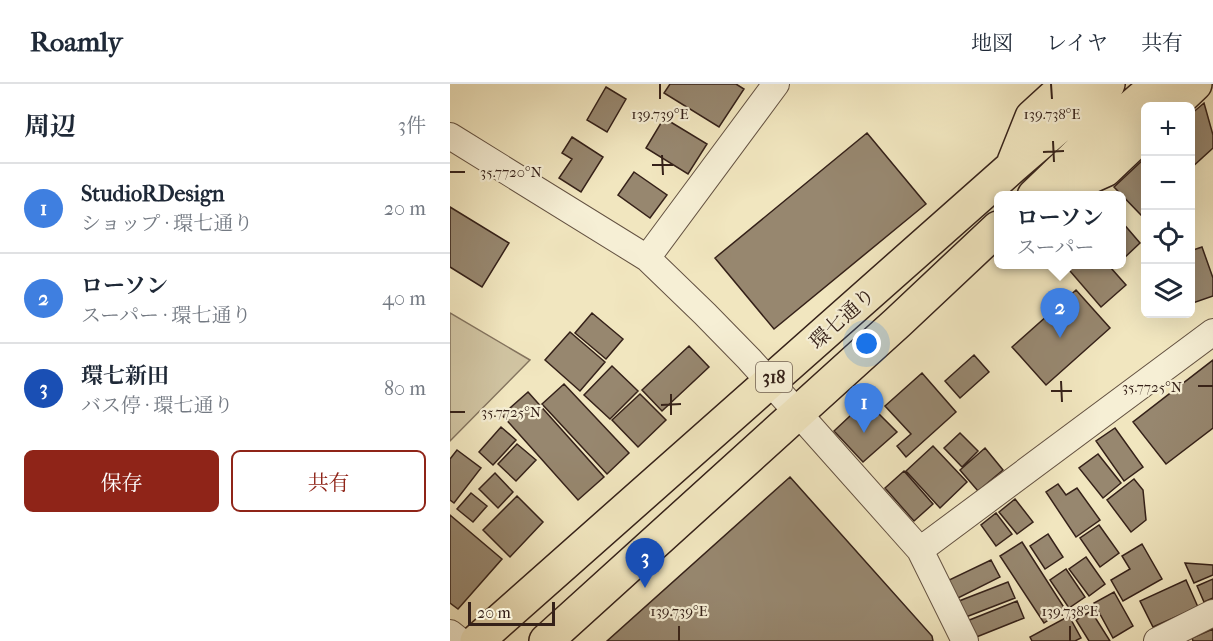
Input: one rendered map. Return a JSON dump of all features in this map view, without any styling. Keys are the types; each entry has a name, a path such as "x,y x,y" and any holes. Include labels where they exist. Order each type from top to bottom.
{"main road":[{"name":"318","path":"1070,100 1108,84"},
{"path":"1038,191 1158,84"},
{"path":"1176,102 1196,84"},
{"name":"環七通り","path":"477,641 1012,167 1070,100"},
{"path":"1056,191 1104,170 1141,136"},
{"name":"環七通り","path":"546,641 994,233"}],"street":[{"path":"648,258 776,84"},
{"path":"450,136 648,258 770,382 920,550 966,641"},
{"path":"920,550 1213,332"},
{"path":"1157,641 1213,613"},
{"path":"450,633 460,641"}],"shaded area":[{"path":"450,313 530,360 450,441"}],"building":[{"path":"670,84 736,84 744,89 719,127 664,93"},
{"path":"606,87 626,99 607,132 587,120"},
{"path":"1204,103 1213,135 1213,148 1195,164 1195,156 1195,111"},
{"path":"664,118 707,144 688,174 646,148"},
{"path":"867,133 926,204 774,329 715,258"},
{"path":"572,137 603,157 581,192 559,178 572,159 562,153"},
{"path":"1141,162 1141,215 1126,199 1126,191 1118,191 1114,187"},
{"path":"634,172 667,195 650,218 618,195"},
{"path":"450,207 509,243 482,287 450,267"},
{"path":"1126,227 1140,243 1126,256"},
{"path":"1202,247 1213,278 1213,296 1195,302 1195,264 1195,249"},
{"path":"1068,269 1112,269 1126,285 1101,307"},
{"path":"1076,290 1110,328 1046,385 1012,347"},
{"path":"592,313 623,339 606,359 575,333"},
{"path":"570,332 605,362 580,391 545,360"},
{"path":"689,346 709,367 662,411 642,390"},
{"path":"974,355 989,372 960,398 945,381"},
{"path":"1213,360 1213,428 1166,464 1133,422"},
{"path":"612,366 638,391 610,419 584,395"},
{"path":"922,373 956,412 906,457 897,446 911,434 885,406"},
{"path":"564,384 629,453 607,474 542,404"},
{"path":"528,392 604,477 578,500 502,415"},
{"path":"640,394 666,420 638,447 612,420"},
{"path":"866,401 897,432 863,462 834,431"},
{"path":"501,427 516,440 493,465 479,452"},
{"path":"1115,428 1143,467 1124,481 1096,441"},
{"path":"960,433 978,451 962,467 944,448"},
{"path":"517,444 536,460 516,481 498,464"},
{"path":"933,446 967,482 940,508 906,471"},
{"path":"985,448 1003,470 978,491 960,470"},
{"path":"457,450 481,468 454,503 450,500 450,459"},
{"path":"1098,454 1121,483 1103,498 1079,468"},
{"path":"904,471 933,504 914,521 885,488"},
{"path":"495,473 513,492 498,508 479,489"},
{"path":"790,477 932,636 933,641 607,641"},
{"path":"1134,479 1143,490 1146,520 1131,532 1107,500"},
{"path":"1058,484 1066,495 1077,488 1100,520 1076,537 1046,492"},
{"path":"471,493 487,506 473,522 457,509"},
{"path":"517,496 543,522 510,557 483,530"},
{"path":"1015,499 1033,522 1017,534 999,512"},
{"path":"996,513 1012,534 996,546 981,525"},
{"path":"450,515 502,559 458,609 450,603"},
{"path":"1099,525 1119,553 1100,567 1080,538"},
{"path":"1048,534 1063,557 1045,569 1030,546"},
{"path":"1022,542 1065,609 1044,623 1000,556"},
{"path":"1142,544 1162,579 1123,601 1111,580 1130,569 1122,556"},
{"path":"1086,557 1105,584 1089,596 1069,569"},
{"path":"991,560 1000,577 956,599 947,581"},
{"path":"1185,563 1213,565 1213,575 1194,583"},
{"path":"1066,569 1085,597 1069,608 1050,580"},
{"path":"1213,579 1213,598 1204,602 1197,586"},
{"path":"1186,580 1198,607 1153,627 1140,601"},
{"path":"1008,582 1015,598 966,617 959,601"},
{"path":"1114,592 1133,626 1113,638 1094,603"},
{"path":"1017,601 1024,618 974,638 967,621"},
{"path":"1091,611 1110,641 1089,641 1076,620"},
{"path":"1069,616 1081,638 1075,641 1032,641 1030,637"},
{"path":"1213,629 1213,641 1193,641 1192,638"}],"place":[{"name":"ローソン","path":"1060,338"},
{"name":"StudioRDesign","path":"864,433"},
{"name":"環七新田","path":"645,588"}]}
